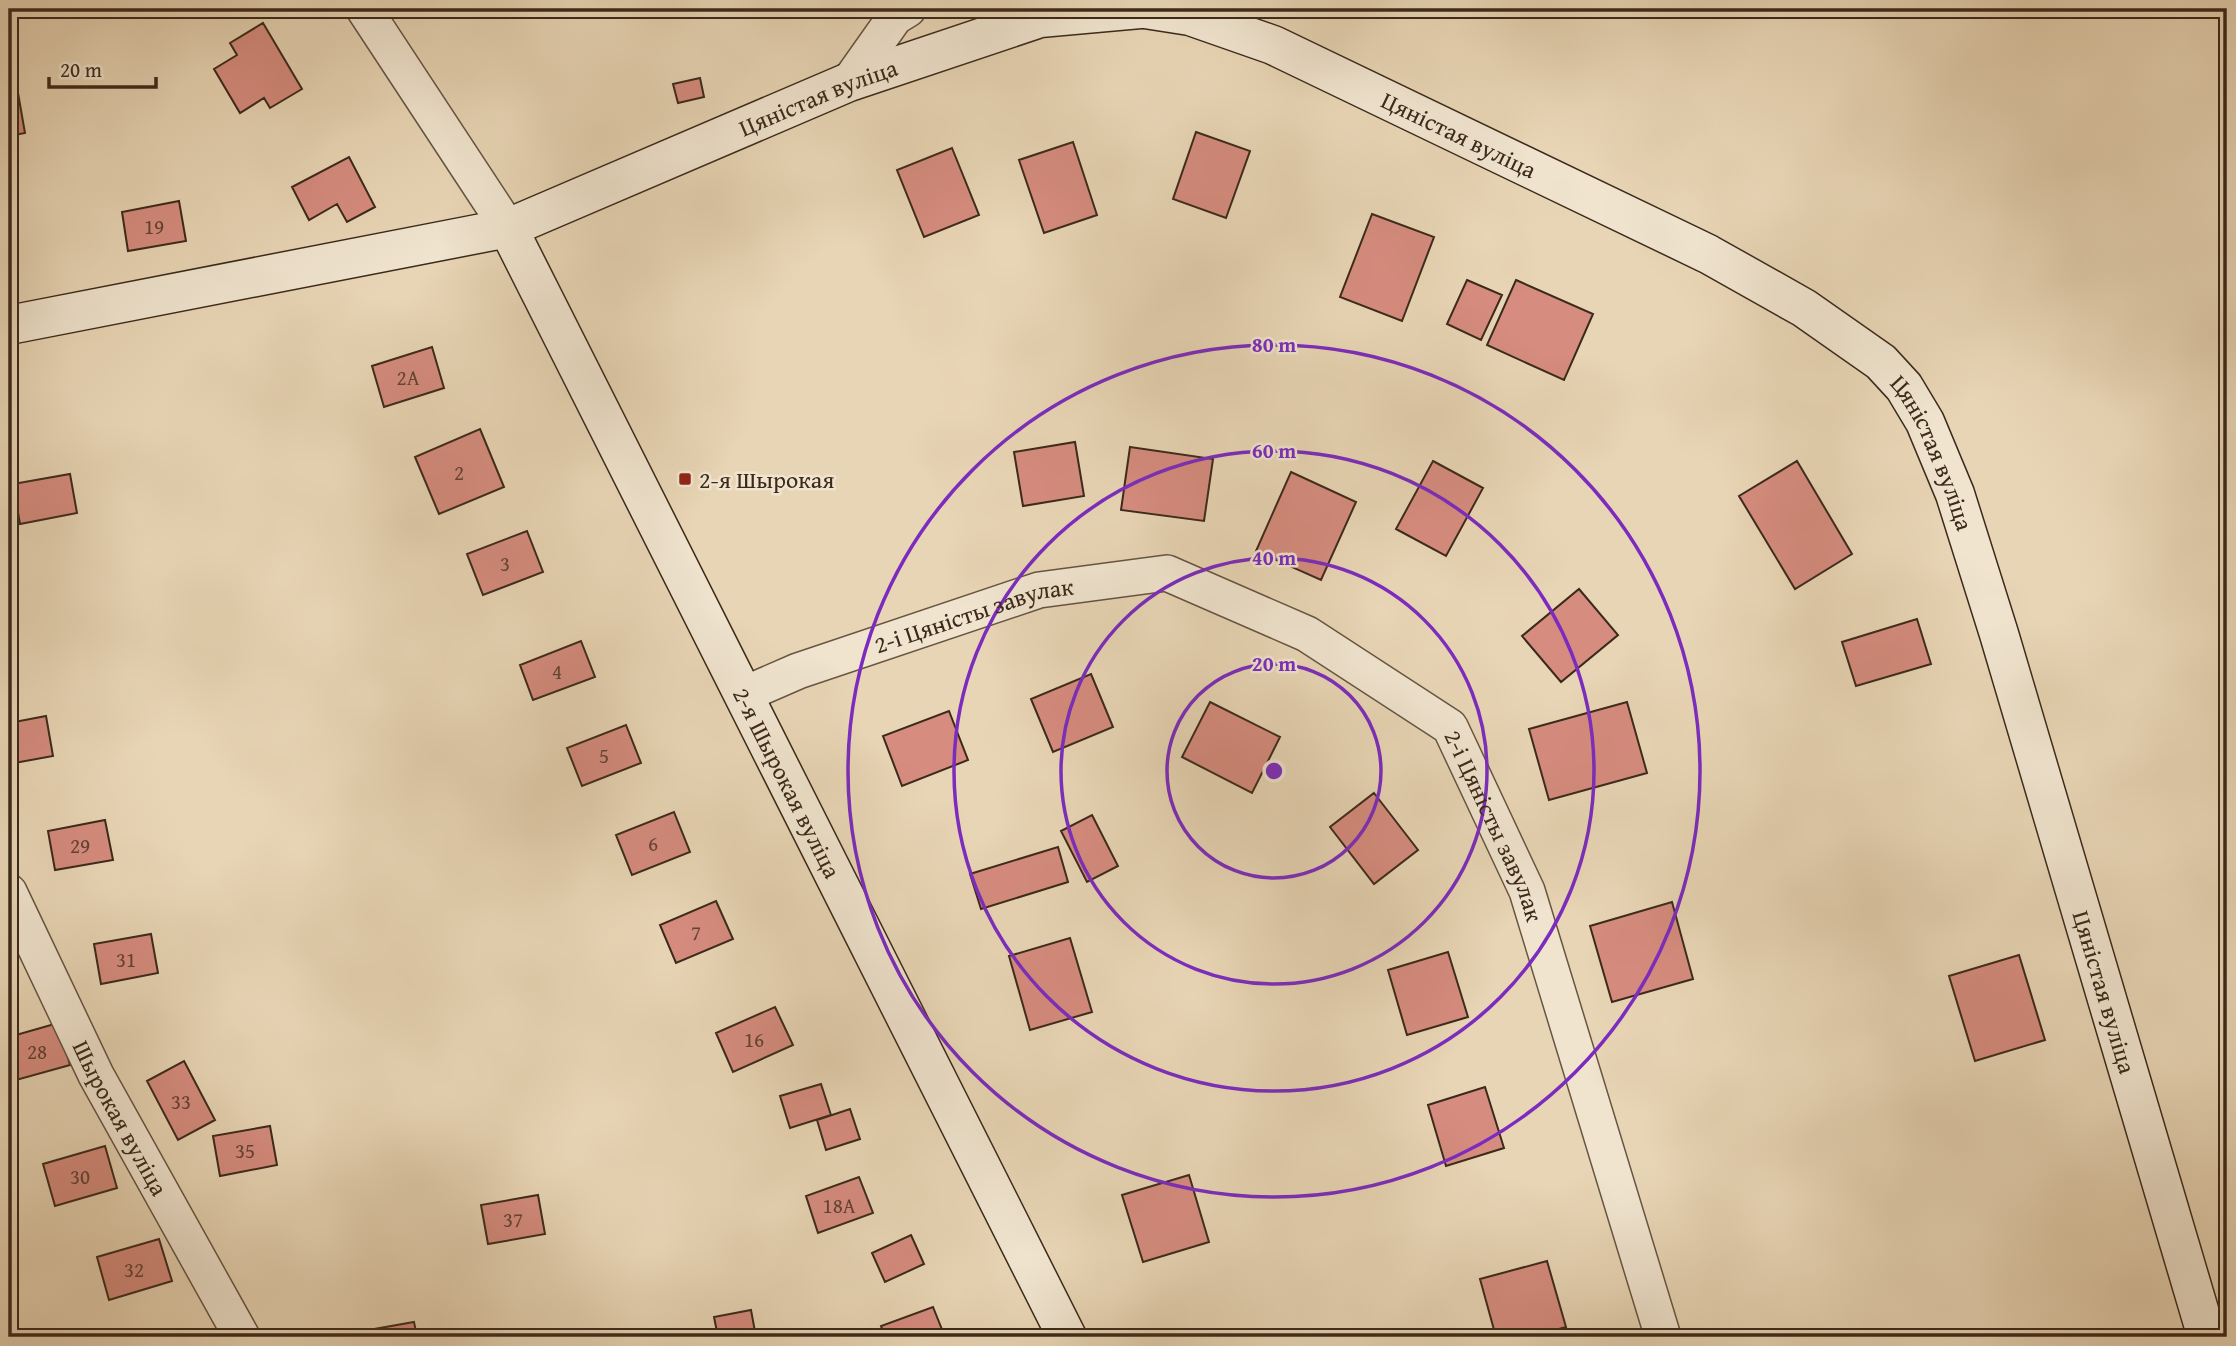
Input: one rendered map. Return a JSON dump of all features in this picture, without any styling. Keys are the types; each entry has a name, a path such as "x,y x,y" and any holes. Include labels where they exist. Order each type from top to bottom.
{"street":[{"path":"364,9 508,228"},
{"path":"849,82 895,17 908,9"},
{"name":"Цяністая вуліца","path":"9,325 508,228 849,82 1040,18 1140,9"},
{"name":"Цяністая вуліца","path":"1145,9 1190,16 1273,45 1708,254 1804,308 1881,362 1904,387 1925,422 1955,494 2207,1337"},
{"name":"2-я Шырокая вуліца","path":"508,228 1067,1337"},
{"name":"2-і Цяністы завулак","path":"743,695 798,671 1039,590 1167,573 1307,634 1450,727 1527,891 1663,1337"},
{"name":"Шырокая вуліца","path":"9,892 96,1075 242,1337"}],"building":[{"path":"263,23 302,89 270,108 264,98 240,113 214,69 237,55 230,43"},
{"path":"700,78 704,97 678,103 673,84"},
{"path":"18,93 25,133 9,136 9,95"},
{"path":"1196,132 1250,151 1226,218 1173,199"},
{"path":"1073,142 1097,215 1044,233 1019,160"},
{"path":"952,148 979,215 924,237 897,170"},
{"path":"349,157 375,207 347,222 337,204 309,220 292,187"},
{"path":"179,201 186,241 128,251 122,212"},
{"path":"1372,214 1434,237 1402,321 1340,297"},
{"path":"1467,280 1502,295 1481,340 1447,324"},
{"path":"1516,280 1593,314 1564,380 1487,345"},
{"path":"432,347 444,388 384,407 372,366"},
{"path":"480,429 504,487 439,514 415,457"},
{"path":"1075,442 1084,496 1023,506 1014,452"},
{"path":"1130,447 1213,459 1204,521 1121,510"},
{"path":"1433,461 1483,488 1446,556 1396,529"},
{"path":"1797,461 1852,554 1795,589 1739,496"},
{"path":"1291,472 1356,502 1321,580 1256,551"},
{"path":"70,474 77,513 20,524 13,484"},
{"path":"527,531 543,572 483,595 467,554"},
{"path":"1579,589 1618,635 1561,682 1522,636"},
{"path":"9,613 18,652 9,654"},
{"path":"1917,619 1931,664 1856,686 1842,642"},
{"path":"581,641 595,677 533,700 520,665"},
{"path":"1091,674 1113,727 1053,752 1031,699"},
{"path":"1210,702 1280,737 1252,793 1182,757"},
{"path":"1627,702 1647,773 1549,800 1529,729"},
{"path":"949,711 968,760 902,786 883,736"},
{"path":"46,716 53,756 9,764 9,723"},
{"path":"626,725 641,763 582,786 567,748"},
{"path":"1374,793 1418,850 1374,884 1330,827"},
{"path":"674,812 690,852 632,875 616,835"},
{"path":"1092,815 1118,866 1087,882 1061,831"},
{"path":"105,820 113,860 55,870 48,831"},
{"path":"1058,847 1068,882 981,909 970,874"},
{"path":"716,901 733,939 676,963 660,925"},
{"path":"1672,902 1693,979 1612,1002 1590,926"},
{"path":"151,934 158,973 101,984 94,944"},
{"path":"1070,938 1092,1012 1030,1030 1009,956"},
{"path":"1448,952 1468,1017 1407,1035 1388,970"},
{"path":"2019,955 2045,1040 1975,1061 1949,976"},
{"path":"775,1007 793,1045 733,1072 716,1033"},
{"path":"58,1023 70,1065 9,1082 9,1037"},
{"path":"184,1061 215,1120 178,1140 147,1081"},
{"path":"821,1084 831,1115 790,1128 780,1096"},
{"path":"1485,1087 1504,1148 1446,1166 1428,1105"},
{"path":"850,1109 860,1139 826,1150 817,1120"},
{"path":"270,1126 277,1165 220,1176 213,1136"},
{"path":"105,1146 117,1188 55,1206 43,1164"},
{"path":"1189,1175 1209,1242 1143,1262 1122,1195"},
{"path":"859,1177 873,1213 818,1233 806,1196"},
{"path":"538,1195 545,1234 488,1244 481,1205"},
{"path":"911,1235 924,1264 885,1282 872,1253"},
{"path":"159,1239 172,1281 109,1300 97,1257"},
{"path":"1547,1261 1566,1327 1530,1337 1496,1337 1480,1279"},
{"path":"933,1307 945,1337 885,1337 881,1326"},
{"path":"751,1310 756,1337 718,1337 714,1317"},
{"path":"414,1322 417,1337 358,1337 357,1332"}],"place":[{"name":"2-я Шырокая","path":"685,479"}]}
